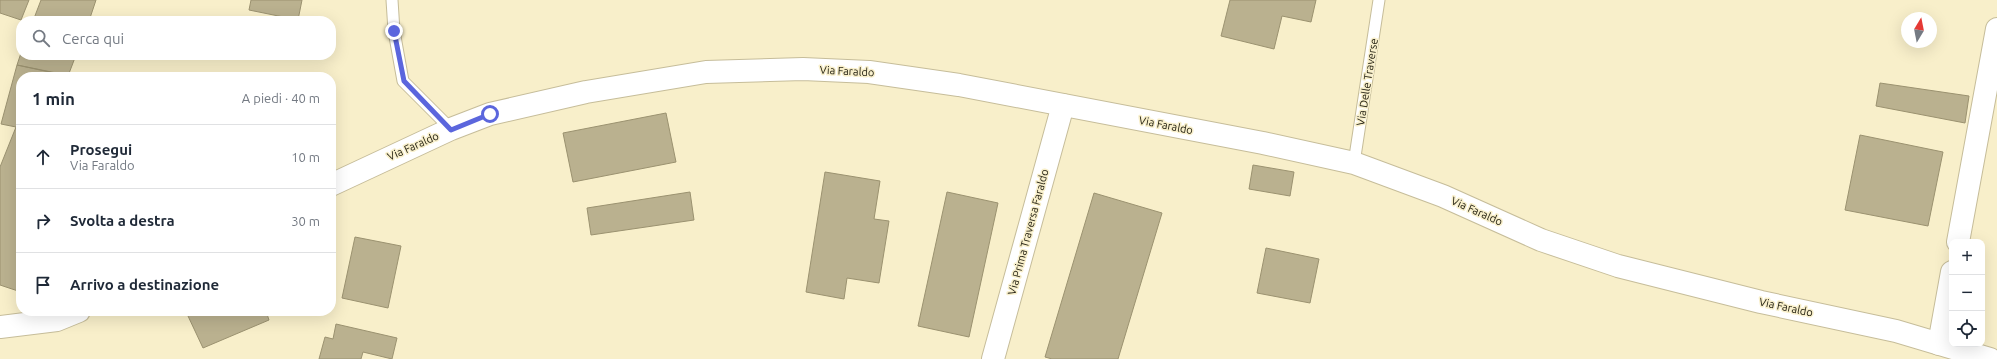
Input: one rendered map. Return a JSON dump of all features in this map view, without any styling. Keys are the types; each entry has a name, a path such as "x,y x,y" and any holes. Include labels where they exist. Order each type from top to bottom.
{"street":[{"path":"1959,239 1997,29"},
{"name":"Via Faraldo","path":"336,183 451,130 490,114 586,92 714,72 803,69 869,72 959,86 1063,105 1263,143 1354,164 1443,196 1541,240 1618,266 1761,302 1896,331 1990,359"},
{"name":"Via Prima Traversa Faraldo","path":"993,359 1063,105"},
{"path":"1939,344 1951,275"},
{"path":"0,327 57,320 67,316"}],"lane":[{"path":"392,0 394,31 404,81 451,130"},
{"name":"Via Delle Traverse","path":"1354,164 1379,0"}],"building":[{"path":"0,0 29,0 23,16 16,16 16,18 0,13"},
{"path":"41,0 96,0 91,16 35,16"},
{"path":"251,0 302,0 299,16 278,16 249,10"},
{"path":"1230,0 1316,0 1311,22 1282,16 1274,49 1221,36"},
{"path":"19,60 74,60 70,72 49,72 17,65"},
{"path":"17,65 51,72 16,72 16,127 1,124"},
{"path":"1880,83 1969,96 1965,123 1876,106"},
{"path":"666,113 676,162 573,182 563,133"},
{"path":"16,127 16,290 0,285 0,167"},
{"path":"1860,135 1943,152 1928,226 1845,210"},
{"path":"1253,165 1294,172 1290,196 1249,189"},
{"path":"825,172 880,181 874,219 889,221 879,283 847,278 844,299 806,292"},
{"path":"690,192 694,220 591,235 587,208"},
{"path":"947,192 998,203 969,337 918,326"},
{"path":"1094,193 1162,213 1118,359 1052,359 1045,357"},
{"path":"355,237 401,246 388,308 342,298"},
{"path":"1266,248 1319,259 1310,303 1257,293"},
{"path":"188,316 268,316 269,320 203,348"},
{"path":"336,324 397,338 392,359 363,352 361,359 319,359 325,337 333,339"}],"route":[{"path":"394,31 404,81 451,130 490,114"}]}
